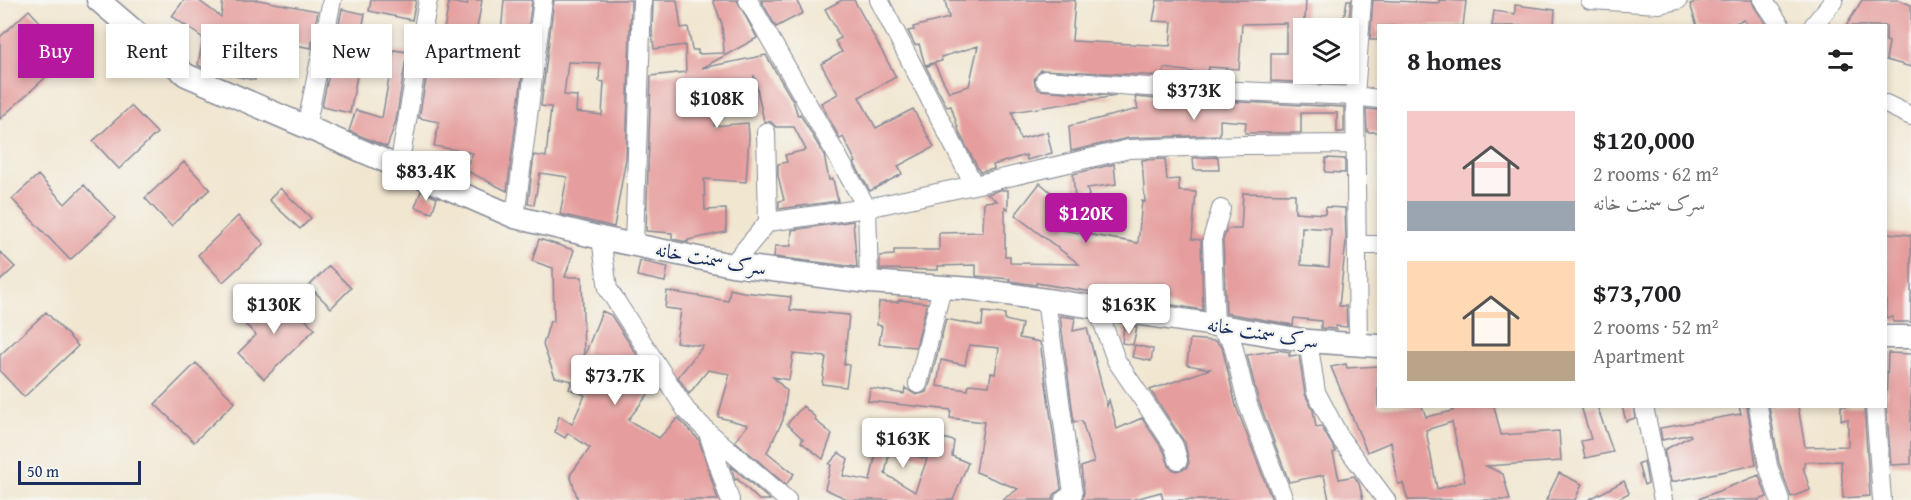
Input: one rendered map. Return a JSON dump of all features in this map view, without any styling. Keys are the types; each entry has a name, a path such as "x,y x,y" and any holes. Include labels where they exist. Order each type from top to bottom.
{"street":[{"name":"سرک سمنت خانه","path":"98,0 186,75 515,217 601,238 732,265 869,282 973,289 1308,341 1368,345"},
{"path":"306,128 332,0"},
{"path":"399,167 429,0"},
{"path":"515,217 543,0"},
{"path":"634,244 642,0"},
{"path":"748,0 867,208 869,282"},
{"path":"879,0 974,185"},
{"path":"1362,0 1355,96 1358,245 1368,345"},
{"path":"1590,0 1659,4 1678,0"},
{"path":"1762,0 1780,24"},
{"path":"1816,24 1834,0"},
{"path":"1045,80 1377,99"},
{"path":"1887,104 1911,116"},
{"path":"732,265 768,222 766,132"},
{"path":"768,222 867,208 1129,149 1356,144"},
{"path":"1221,209 1212,238 1215,325 1232,341 1246,402 1284,500"},
{"path":"601,238 608,289 686,410 787,500"},
{"path":"1358,245 1377,245"},
{"path":"918,384 942,288"},
{"path":"1046,300 1073,494 1064,500"},
{"path":"1097,307 1116,360 1174,446 1178,460"},
{"path":"1887,337 1911,337"},
{"path":"1308,341 1316,392 1340,438 1386,500"},
{"path":"1644,408 1663,500"},
{"path":"1758,408 1768,466 1780,500"},
{"path":"1875,408 1882,500"},
{"path":"707,431 730,500"}],"building":[{"path":"184,0 198,0 221,17 223,0 259,0 318,11 316,24 311,24 311,48 299,46 299,24 201,24 201,37 189,28 189,24 183,24 172,16"},
{"path":"371,0 416,0 412,20 369,11"},
{"path":"468,0 482,0 478,24 445,24 449,2 467,5"},
{"path":"504,0 532,0 529,24 502,24"},
{"path":"554,0 631,0 626,158 614,227 560,214 567,177 540,173 534,205 528,204 534,155 546,157 551,107 541,106","holes":["568,62 600,63 599,81 604,82 602,115 576,112 577,96 564,95"]},
{"path":"653,0 677,0 681,28 688,27 692,50 698,50 698,54 724,53 722,24 713,0 737,0 757,38 702,68 766,55 793,101 798,116 800,114 824,155 829,180 833,179 838,201 779,209 779,201 784,200 778,176 778,164 787,162 785,155 806,150 794,127 776,127 771,122 764,121 754,75 752,97 712,101 714,126 748,123 746,182 704,179 705,210 726,209 726,232 688,240 688,242 672,239 672,233 646,231 651,76 686,72 685,45 654,49"},
{"path":"761,0 796,0 803,13 776,27"},
{"path":"842,0 854,0 896,77 859,97 876,128 913,109 934,147 898,166 902,174 870,191 843,137 840,139 821,103 838,94 821,64 842,52 835,41 841,38 825,9"},
{"path":"945,0 1075,0 1072,41 1170,46 1172,22 1153,21 1157,0 1306,0 1305,18 1293,18 1293,82 1271,81 1271,53 1286,53 1286,23 1242,24 1239,69 1209,67 1207,74 1164,68 1163,76 1041,70 1034,79 1039,90 1116,96 1012,112 1020,139 1047,132 1052,153 1027,160 1026,155 993,165 994,169 980,172 960,134 951,106 947,107 926,67 934,63 949,92 969,86 978,46 941,57 942,61 925,65 919,44 915,45 908,31 914,30 913,27 949,18"},
{"path":"1347,0 1351,0 1349,18 1344,18"},
{"path":"1373,0 1439,3 1439,0 1466,1 1463,24 1377,24 1377,40 1370,40"},
{"path":"1703,0 1752,0 1766,24 1747,24 1744,20 1732,24 1696,24 1690,4"},
{"path":"1862,0 1899,0 1911,5 1911,67 1887,60 1889,42 1887,41 1887,24 1847,24"},
{"path":"1515,5 1555,10 1554,24 1492,24 1494,11 1515,14"},
{"path":"342,9 365,14 363,24 339,24"},
{"path":"29,10 42,24 18,24 18,78 45,78 0,119 0,37"},
{"path":"201,49 201,66 198,65"},
{"path":"394,50 404,52 404,71 396,121 387,147 349,131 356,110 382,118 389,78 392,78"},
{"path":"328,78 357,78 350,113 322,107"},
{"path":"426,78 522,78 507,191 465,170 473,153 434,146 439,122 419,118"},
{"path":"1135,97 1158,99 1157,104 1199,100 1344,107 1344,132 1337,132 1337,113 1301,113 1301,133 1245,133 1246,122 1220,120 1220,135 1128,138 1071,151 1069,126 1138,109"},
{"path":"131,106 157,133 119,169 93,141"},
{"path":"1366,109 1377,110 1377,132 1367,132"},
{"path":"1218,157 1219,170 1194,170 1193,158"},
{"path":"1326,158 1345,159 1345,173 1325,172"},
{"path":"1165,159 1167,180 1179,179 1179,191 1196,192 1192,239 1201,240 1203,310 1036,283 1036,285 1010,281 1010,279 976,276 976,265 938,266 938,270 880,269 880,256 894,255 894,250 939,250 939,233 983,232 984,202 997,201 987,194 1000,190 1008,190 1008,209 1005,207 1005,256 1010,256 1010,263 1079,264 1015,215 1040,183 1076,211 1073,174 1114,164 1116,184 1087,188 1089,195 1063,230 1138,243 1142,201 1145,202 1142,160"},
{"path":"184,162 210,189 171,226 145,198"},
{"path":"38,175 65,204 84,185 115,218 70,260 12,199"},
{"path":"280,188 311,218 300,229 269,200"},
{"path":"421,191 437,198 432,213 415,207"},
{"path":"1243,193 1295,194 1295,212 1325,214 1326,207 1345,208 1346,242 1339,306 1346,306 1347,327 1321,328 1321,321 1294,318 1293,325 1226,313 1223,240 1227,229 1241,229","holes":["1302,227 1331,229 1329,267 1301,265"]},
{"path":"238,216 264,244 223,282 198,255"},
{"path":"853,221 857,267 774,257 775,246 791,246 792,230"},
{"path":"1887,233 1911,235 1911,322 1893,322 1893,317 1887,318"},
{"path":"539,239 574,250 565,277 582,277 584,357 602,311 611,315 656,384 628,420 659,438 678,418 699,440 718,500 578,500 570,475 590,448 568,433 565,438 555,432 559,416 572,424 585,395 569,389 572,381 555,377 543,345 550,321 554,322 553,268 532,261"},
{"path":"0,252 15,267 0,281"},
{"path":"640,261 668,267 665,282 637,276"},
{"path":"329,266 351,288 331,308 309,286"},
{"path":"730,289 791,297 790,310 849,315 844,364 849,365 846,387 822,384 826,357 793,354 789,380 773,377 787,391 783,420 767,452 794,474 786,485 735,441 748,425 718,417 730,374 708,370 689,394 678,377 703,346 676,342 681,310 665,308 667,291 728,301"},
{"path":"277,291 315,329 264,379 238,353 256,335 244,323"},
{"path":"899,300 927,303 916,347 879,344 882,326 877,325 879,302 898,302"},
{"path":"46,312 78,346 24,397 0,371 0,355"},
{"path":"983,312 1005,314 1005,320 1022,324 1019,338 1040,342 1061,489 1054,495 1053,500 1002,500 1018,489 976,472 984,422 950,418 951,410 868,401 870,388 904,394 905,388 916,395 926,392 946,319 982,326","holes":["969,345 999,348 995,374 991,373 989,386 969,384 968,390 937,386 941,360 965,365"]},
{"path":"1060,316 1075,318 1073,331 1087,328 1107,406 1109,400 1117,429 1142,418 1164,451 1170,468 1176,471 1186,468 1189,463 1185,443 1150,390 1210,369 1187,365 1190,339 1215,341 1222,347 1236,406 1272,500 1163,500 1161,492 1131,500 1082,500 1084,492 1081,467 1094,462 1082,421 1074,422"},
{"path":"1124,325 1137,327 1133,345 1122,343"},
{"path":"1135,345 1153,349 1151,361 1132,357"},
{"path":"1278,350 1290,352 1289,356 1299,355 1305,394 1313,410 1316,427 1321,426 1336,452 1333,453 1339,479 1354,476 1359,483 1363,500 1329,500 1324,475 1289,482 1258,399 1247,355"},
{"path":"1888,353 1911,354 1911,464 1891,465 1886,408"},
{"path":"196,363 235,402 194,442 155,404"},
{"path":"1346,364 1347,368 1377,366 1377,408 1423,408 1426,417 1453,411 1453,408 1494,408 1501,435 1559,431 1561,461 1486,466 1503,474 1510,500 1408,500 1403,483 1398,484 1391,442 1367,452 1331,367","holes":["1452,422 1465,481 1437,489 1426,430"]},
{"path":"803,406 832,434 823,459 801,442 803,439 787,424"},
{"path":"1582,408 1598,408 1613,452 1585,458 1581,441 1591,439"},
{"path":"1623,408 1633,408 1635,418 1626,421"},
{"path":"1740,408 1747,408 1756,465 1671,482 1664,450 1691,436 1690,434 1662,440 1660,428 1741,414"},
{"path":"1769,408 1798,408 1805,447 1848,446 1848,419 1841,420 1841,408 1864,408 1870,496 1843,498 1841,461 1804,462 1805,467 1803,467 1810,490 1791,497 1779,463"},
{"path":"883,421 954,441 952,456 968,463 953,500 849,500 825,489 831,465 829,464 839,453 848,459 843,476 870,481","holes":["890,449 927,459 915,492 885,474"]},
{"path":"1644,461 1648,483 1644,485 1638,464"},
{"path":"731,466 770,500 759,500 737,479 735,480"},
{"path":"1559,473 1582,484 1575,500 1546,500"},
{"path":"1759,475 1767,497 1759,500 1696,500"},
{"path":"1624,481 1629,493 1616,500 1588,500"}]}
